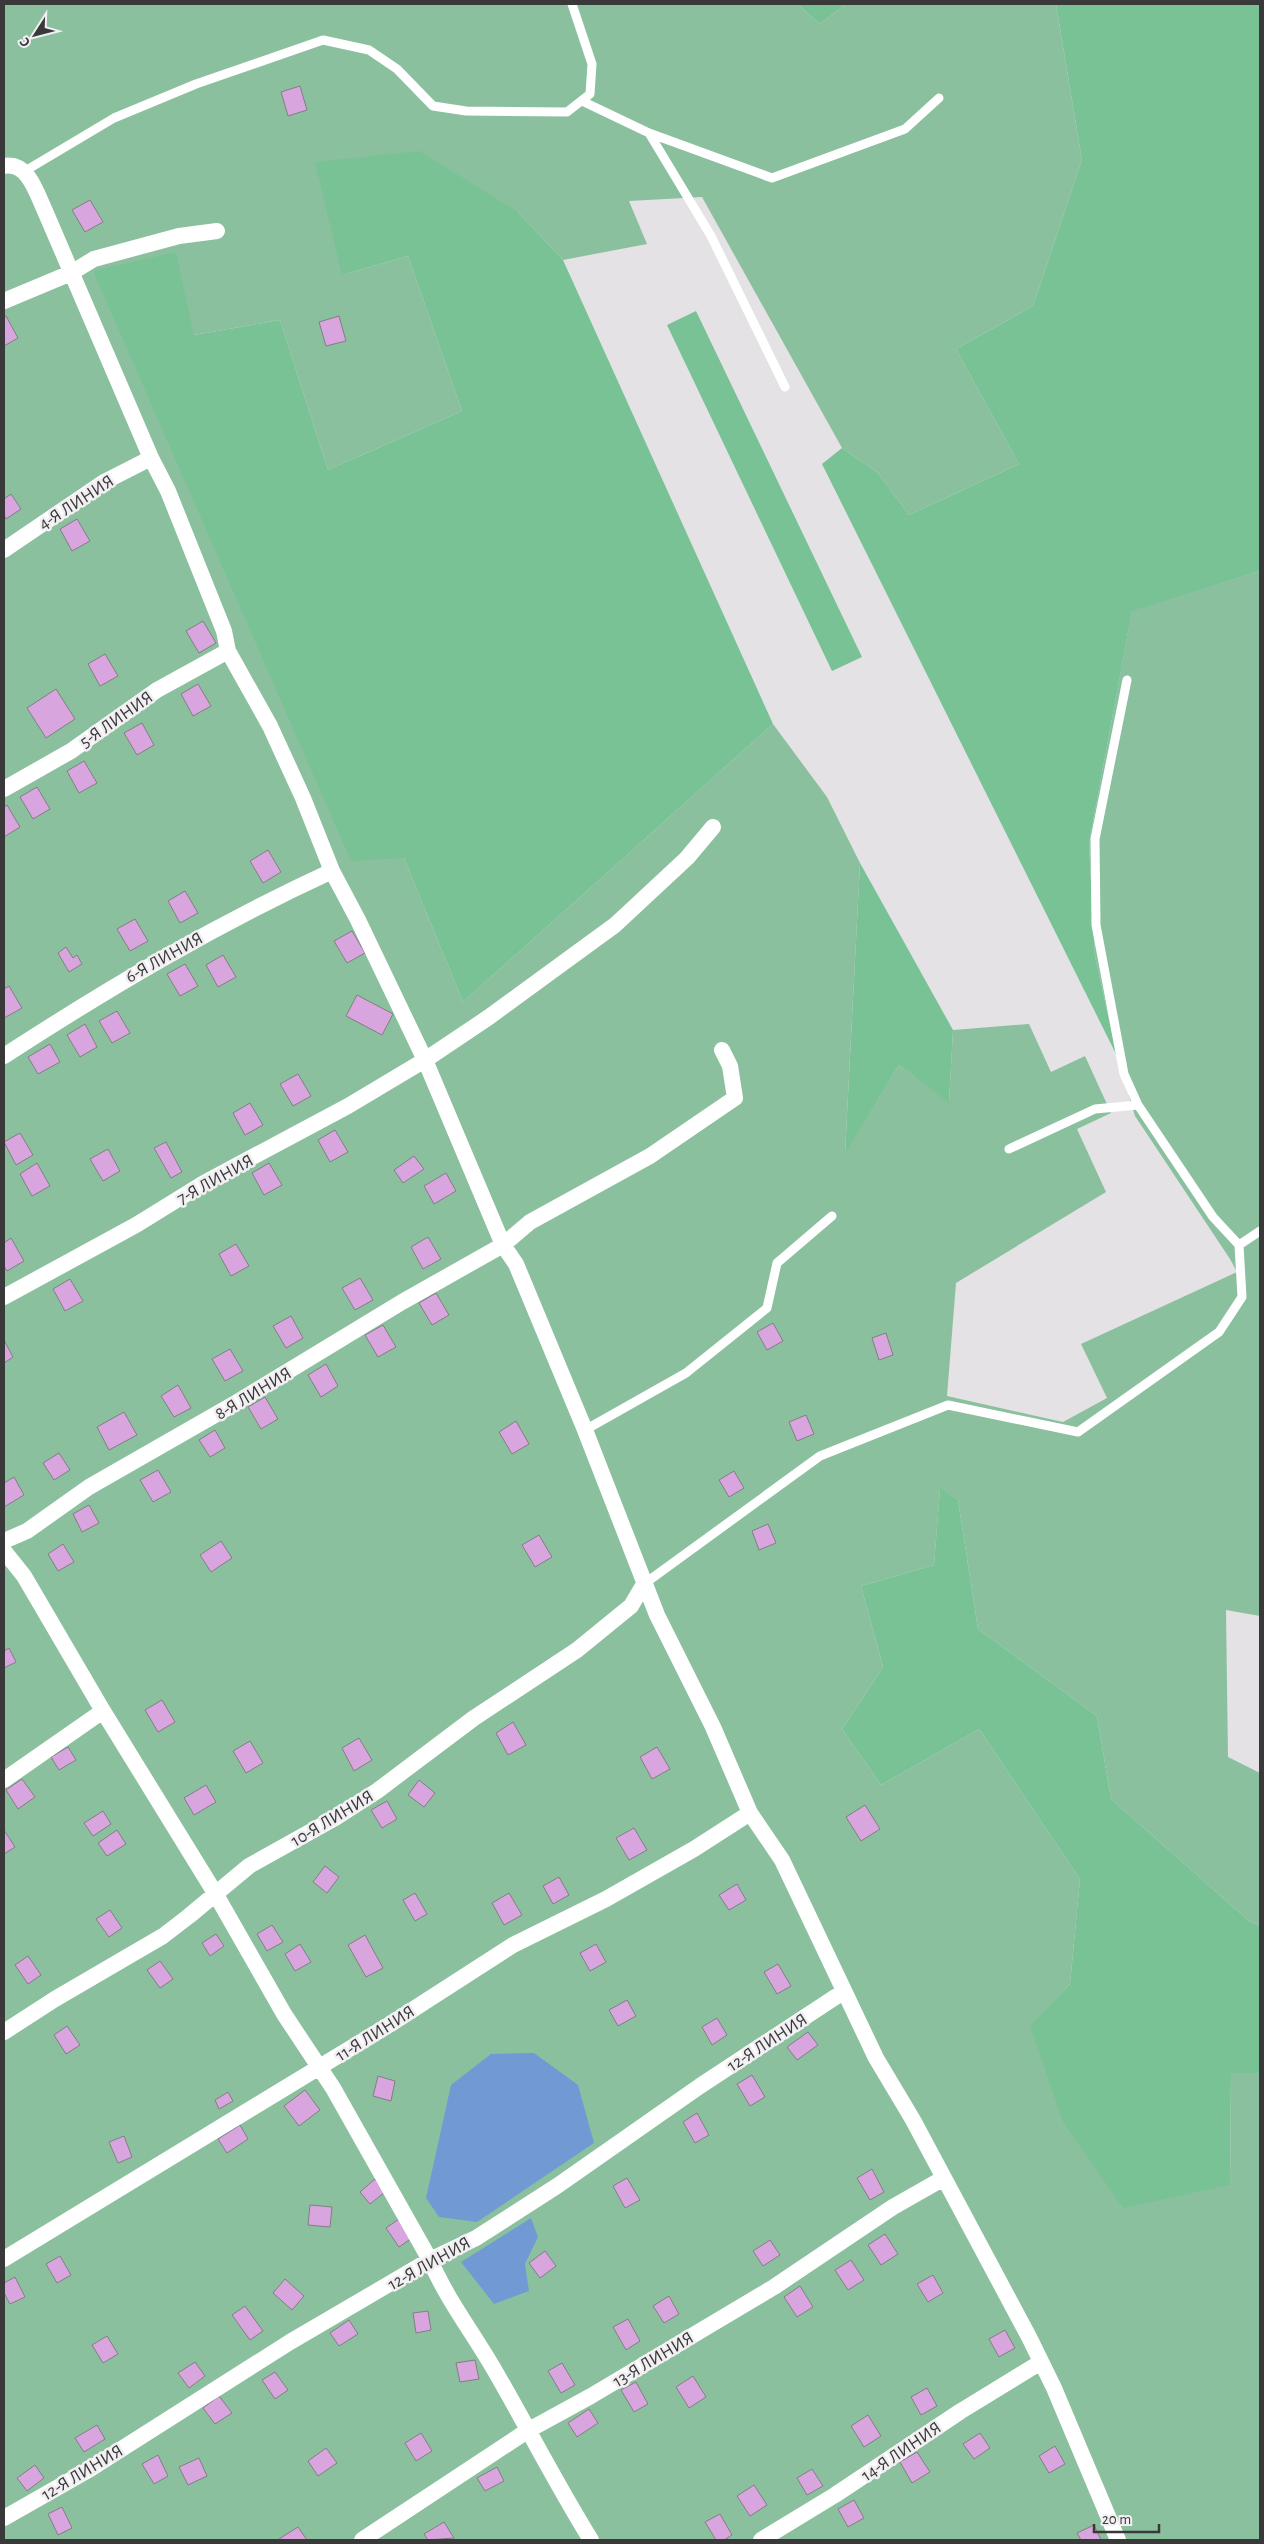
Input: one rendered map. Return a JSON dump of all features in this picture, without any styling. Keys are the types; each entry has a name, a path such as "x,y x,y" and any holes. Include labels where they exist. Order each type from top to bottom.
{"street":[{"path":"7,165 25,171 45,211 151,458 168,491 224,631 228,651 270,726 303,798 332,871 358,920 425,1060 503,1245 516,1264 585,1430 644,1584 713,1727 750,1813 782,1860 843,1992 876,2058 944,2178 1041,2362 1118,2540"},
{"path":"4,301 71,272 94,259 179,236 217,231"},
{"name":"4-Я ЛИНИЯ","path":"4,550 104,482 151,458"},
{"name":"5-Я ЛИНИЯ","path":"4,789 71,751 157,690 228,651"},
{"name":"7-Я ЛИНИЯ","path":"4,1296 136,1226 204,1183 348,1106 425,1060 489,1017 616,925 687,858 712,827"},
{"name":"6-Я ЛИНИЯ","path":"4,1056 99,994 169,954 254,907 332,871"},
{"name":"8-Я ЛИНИЯ","path":"4,1541 27,1531 89,1487 234,1404 402,1302 503,1245 530,1222 650,1156 735,1098 730,1066 722,1050"},
{"path":"4,1551 24,1576 103,1711 215,1893 284,2014 333,2088 430,2260 440,2284 500,2379 558,2488 591,2540"},
{"name":"10-Я ЛИНИЯ","path":"4,2032 54,1999 163,1936 190,1916 249,1866 378,1791 474,1718 577,1650 631,1606 644,1584"},
{"path":"4,1780 103,1711"},
{"name":"11-Я ЛИНИЯ","path":"4,2259 318,2068 513,1945 606,1898 694,1849 750,1813"},
{"name":"12-Я ЛИНИЯ","path":"4,2518 90,2469 290,2342 430,2260 476,2238 556,2186 700,2086 843,1992"},
{"name":"13-Я ЛИНИЯ","path":"362,2540 527,2431 591,2396 774,2287 893,2207 944,2178"},
{"name":"14-Я ЛИНИЯ","path":"761,2540 835,2495 961,2411 1041,2362"}],"lane":[{"path":"25,171 114,118 196,84 323,40 369,50 397,69 433,106 466,111 567,112 590,94 592,64 572,4"},
{"path":"582,101 649,133 772,178 905,129 940,98"},
{"path":"649,133 711,236 785,387"},
{"path":"644,1584 820,1456 948,1405 1078,1432 1219,1332 1242,1297 1239,1245 1213,1217 1138,1105 1124,1074 1096,925 1096,839 1127,680"},
{"path":"1009,1149 1095,1109 1138,1105"},
{"path":"585,1430 686,1373 767,1308 777,1263 832,1216"},
{"path":"1239,1245 1260,1231"}],"green space":[{"path":"4,4 797,4 820,24 846,4 1056,4 1082,160 1033,306 956,349 1019,464 909,515 878,473 842,448 702,197 629,201 647,244 563,260 517,211 342,275 408,256 462,411 328,470 280,320 194,335 93,271 404,858 463,1002 773,724 827,797 860,863 845,1153 899,1065 949,1102 953,1030 1029,1024 1051,1072 1085,1056 1111,1113 1077,1129 1106,1192 956,1283 947,1396 1063,1422 1107,1398 1081,1344 1237,1272 1135,1116 1117,1056 1095,956 1089,843 1132,610 1260,571 1260,1616 1226,1610 1228,1757 1260,1773 1260,1926 1249,1921 1111,1799 1097,1716 978,1629 958,1500 940,1489 934,1565 861,1586 883,1667 842,1729 881,1785 979,1729 1080,1879 1070,1984 1031,2026 1230,2185 1231,2073 1260,2073 1260,2540 4,2540"},
{"path":"797,4 846,4 820,24"},
{"path":"1056,4 1260,4 1260,571 1132,611 1089,843 1095,956 1117,1056 822,464 842,448 878,473 909,515 1019,464 956,349 1033,306 1082,160"},
{"path":"419,151 517,211 563,260 773,724 463,1002 404,858 351,861 93,271 176,252 194,335 280,320 328,470 462,411 408,256 342,275 315,162"},
{"path":"696,311 862,657 832,671 667,325"},
{"path":"860,863 953,1030 949,1103 899,1065 845,1154"},
{"path":"940,1488 958,1500 978,1629 1097,1716 1111,1799 1249,1921 1260,1926 1260,2073 1231,2073 1230,2185 1123,2208 1063,2122 1030,2026 1070,1984 1080,1879 979,1729 881,1785 842,1729 883,1667 861,1586 934,1565"}],"water":[{"path":"534,2053 578,2085 594,2143 477,2222 439,2217 426,2198 451,2085 491,2054"},
{"path":"531,2218 538,2237 525,2264 529,2291 494,2304 461,2262"}],"building":[{"path":"300,86 307,110 288,116 281,92"},
{"path":"90,200 103,222 85,232 72,210"},
{"path":"6,316 18,338 4,346 4,317"},
{"path":"339,316 346,341 326,346 319,322"},
{"path":"11,494 21,509 6,519 4,515 4,499"},
{"path":"77,519 90,541 72,551 60,529"},
{"path":"203,621 216,643 199,653 186,631"},
{"path":"105,654 118,676 100,686 88,664"},
{"path":"198,684 211,706 193,716 181,694"},
{"path":"56,689 75,719 46,738 27,708"},
{"path":"142,723 154,745 137,755 124,733"},
{"path":"84,761 97,783 79,793 67,771"},
{"path":"37,787 50,809 33,819 20,797"},
{"path":"7,805 20,827 4,837 4,807"},
{"path":"268,850 281,872 263,883 250,861"},
{"path":"185,891 198,913 180,923 168,901"},
{"path":"135,919 148,941 130,951 117,929"},
{"path":"352,931 365,953 347,963 334,941"},
{"path":"66,947 73,958 77,955 82,964 69,972 58,953"},
{"path":"223,955 236,977 218,987 206,965"},
{"path":"185,964 198,986 180,996 167,974"},
{"path":"9,986 22,1008 4,1018 4,989"},
{"path":"357,995 393,1014 382,1035 346,1016"},
{"path":"117,1011 130,1033 112,1043 99,1021"},
{"path":"85,1024 97,1047 80,1057 67,1035"},
{"path":"50,1044 60,1062 38,1074 28,1057"},
{"path":"298,1074 311,1096 293,1106 280,1084"},
{"path":"250,1103 263,1125 245,1135 233,1113"},
{"path":"335,1130 348,1152 330,1162 318,1140"},
{"path":"20,1133 33,1155 16,1165 4,1142"},
{"path":"166,1142 182,1172 171,1178 154,1148"},
{"path":"108,1149 120,1171 103,1181 90,1159"},
{"path":"414,1156 424,1169 403,1183 394,1170"},
{"path":"37,1163 50,1186 32,1196 20,1174"},
{"path":"269,1163 282,1185 264,1195 252,1173"},
{"path":"446,1173 456,1191 434,1204 424,1186"},
{"path":"428,1237 441,1259 423,1269 411,1247"},
{"path":"11,1238 24,1261 7,1271 4,1266 4,1243"},
{"path":"236,1244 249,1266 231,1276 219,1254"},
{"path":"360,1278 373,1300 355,1310 342,1288"},
{"path":"70,1279 83,1301 65,1311 53,1289"},
{"path":"436,1293 449,1315 432,1325 419,1303"},
{"path":"291,1316 303,1338 286,1348 273,1326"},
{"path":"773,1323 783,1341 767,1350 757,1332"},
{"path":"383,1325 396,1347 378,1357 365,1335"},
{"path":"886,1333 893,1355 879,1360 872,1338"},
{"path":"4,1340 13,1357 4,1363"},
{"path":"230,1349 243,1371 225,1381 212,1359"},
{"path":"326,1364 338,1386 321,1397 308,1375"},
{"path":"178,1385 191,1408 174,1417 161,1396"},
{"path":"265,1397 278,1419 261,1429 248,1407"},
{"path":"124,1412 137,1435 109,1450 97,1427"},
{"path":"806,1415 814,1434 797,1441 789,1422"},
{"path":"516,1421 529,1444 512,1454 499,1432"},
{"path":"215,1430 225,1448 210,1457 199,1440"},
{"path":"59,1453 70,1470 54,1480 43,1463"},
{"path":"158,1470 171,1492 153,1502 140,1480"},
{"path":"734,1471 744,1488 729,1497 719,1480"},
{"path":"14,1477 24,1495 4,1507 4,1483"},
{"path":"89,1505 99,1523 82,1532 73,1514"},
{"path":"768,1524 776,1543 759,1550 752,1531"},
{"path":"539,1535 552,1557 535,1567 522,1545"},
{"path":"221,1541 232,1558 211,1572 200,1555"},
{"path":"63,1544 74,1562 58,1571 48,1554"},
{"path":"9,1648 16,1662 4,1668 4,1651"},
{"path":"162,1700 175,1722 158,1732 145,1710"},
{"path":"513,1722 526,1745 508,1755 496,1733"},
{"path":"359,1738 372,1760 354,1771 342,1748"},
{"path":"250,1741 263,1763 246,1773 233,1751"},
{"path":"68,1747 76,1760 59,1770 51,1757"},
{"path":"657,1747 670,1769 652,1779 640,1757"},
{"path":"22,1779 35,1797 18,1809 6,1790"},
{"path":"419,1780 435,1793 424,1807 408,1795"},
{"path":"206,1785 216,1802 194,1815 184,1798"},
{"path":"387,1801 397,1819 382,1828 371,1810"},
{"path":"865,1805 880,1829 861,1841 846,1817"},
{"path":"103,1811 111,1824 93,1836 84,1823"},
{"path":"634,1828 647,1850 629,1860 616,1838"},
{"path":"4,1830 15,1847 4,1854"},
{"path":"117,1830 126,1844 107,1856 98,1843"},
{"path":"325,1866 339,1877 327,1893 313,1882"},
{"path":"559,1877 569,1895 553,1904 543,1886"},
{"path":"737,1884 746,1900 729,1910 719,1895"},
{"path":"415,1893 427,1914 415,1921 403,1900"},
{"path":"509,1893 522,1915 504,1925 492,1903"},
{"path":"110,1910 122,1928 109,1937 96,1919"},
{"path":"272,1925 283,1942 267,1951 257,1934"},
{"path":"216,1934 224,1946 210,1956 202,1943"},
{"path":"365,1935 383,1968 366,1977 348,1945"},
{"path":"300,1944 311,1962 295,1971 285,1954"},
{"path":"596,1944 606,1962 590,1971 580,1953"},
{"path":"28,1956 41,1975 28,1984 15,1965"},
{"path":"160,1961 173,1979 160,1988 147,1970"},
{"path":"778,1964 791,1986 777,1994 764,1972"},
{"path":"627,2000 636,2016 618,2026 609,2010"},
{"path":"717,2018 727,2035 712,2045 702,2027"},
{"path":"67,2026 80,2045 66,2054 54,2035"},
{"path":"808,2032 818,2045 797,2060 787,2047"},
{"path":"752,2075 765,2097 750,2106 737,2084"},
{"path":"378,2076 395,2081 391,2101 373,2096"},
{"path":"305,2090 320,2110 299,2126 284,2106"},
{"path":"228,2092 233,2101 219,2109 215,2100"},
{"path":"697,2113 709,2135 695,2143 683,2122"},
{"path":"240,2125 248,2139 227,2153 218,2139"},
{"path":"124,2136 132,2157 118,2163 109,2142"},
{"path":"872,2169 884,2192 870,2200 857,2178"},
{"path":"627,2178 640,2200 625,2208 613,2186"},
{"path":"375,2179 385,2192 370,2204 360,2192"},
{"path":"310,2205 332,2207 330,2227 308,2225"},
{"path":"399,2219 412,2238 399,2247 386,2228"},
{"path":"885,2234 898,2254 881,2265 868,2245"},
{"path":"770,2240 780,2255 763,2266 753,2251"},
{"path":"545,2251 556,2266 540,2278 529,2263"},
{"path":"60,2256 71,2275 57,2283 46,2264"},
{"path":"851,2260 864,2280 848,2290 835,2270"},
{"path":"933,2275 943,2293 928,2302 917,2284"},
{"path":"15,2277 25,2297 10,2304 4,2293 4,2283"},
{"path":"285,2279 304,2296 292,2310 273,2293"},
{"path":"800,2286 813,2307 797,2317 784,2297"},
{"path":"669,2296 679,2314 664,2323 653,2306"},
{"path":"245,2306 263,2331 250,2340 232,2315"},
{"path":"428,2311 431,2330 416,2333 413,2313"},
{"path":"628,2319 640,2341 626,2350 613,2327"},
{"path":"349,2320 358,2334 339,2346 330,2333"},
{"path":"1005,2330 1015,2348 999,2357 989,2339"},
{"path":"107,2336 118,2354 103,2363 92,2345"},
{"path":"475,2360 479,2379 460,2382 456,2363"},
{"path":"195,2362 205,2376 189,2388 178,2373"},
{"path":"562,2363 575,2385 561,2393 548,2371"},
{"path":"275,2372 288,2390 275,2399 262,2380"},
{"path":"693,2376 706,2397 689,2408 676,2387"},
{"path":"636,2382 648,2404 634,2412 621,2390"},
{"path":"927,2388 937,2406 921,2415 911,2397"},
{"path":"219,2396 232,2413 215,2424 203,2408"},
{"path":"589,2409 598,2423 577,2437 568,2423"},
{"path":"868,2415 881,2436 864,2447 851,2426"},
{"path":"97,2425 105,2439 84,2452 75,2438"},
{"path":"421,2433 432,2451 416,2461 405,2443"},
{"path":"980,2433 990,2448 974,2459 963,2444"},
{"path":"1055,2446 1065,2464 1049,2473 1039,2456"},
{"path":"326,2448 337,2463 318,2476 308,2461"},
{"path":"917,2452 930,2472 912,2483 900,2462"},
{"path":"158,2455 168,2476 154,2484 142,2464"},
{"path":"199,2458 207,2476 188,2485 179,2467"},
{"path":"35,2465 44,2478 27,2491 17,2478"},
{"path":"497,2467 504,2481 485,2491 477,2478"},
{"path":"812,2469 823,2486 807,2495 797,2478"},
{"path":"754,2485 767,2505 750,2516 737,2496"},
{"path":"854,2500 864,2518 848,2527 838,2509"},
{"path":"62,2507 72,2528 58,2535 48,2514"},
{"path":"720,2514 732,2535 724,2540 716,2540 705,2522"},
{"path":"444,2522 454,2538 428,2540 424,2534"},
{"path":"1094,2525 1101,2540 1081,2540 1077,2533"},
{"path":"298,2527 307,2540 279,2539"}]}
